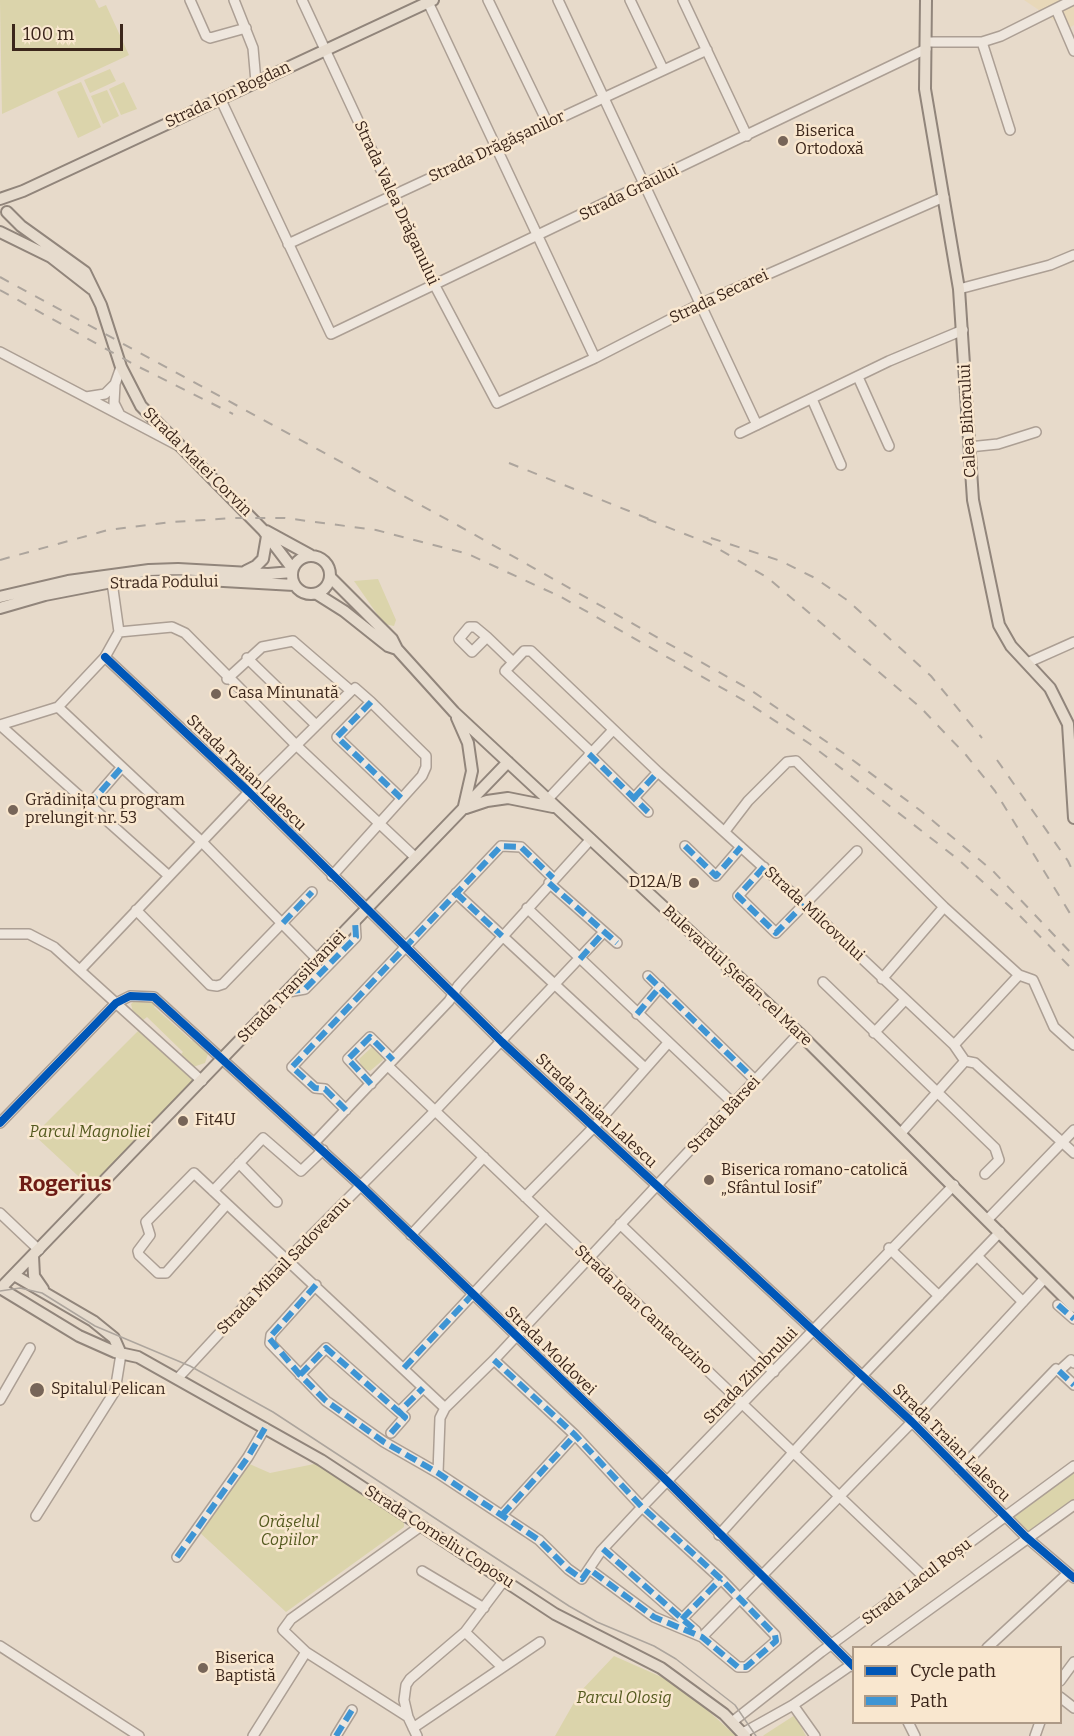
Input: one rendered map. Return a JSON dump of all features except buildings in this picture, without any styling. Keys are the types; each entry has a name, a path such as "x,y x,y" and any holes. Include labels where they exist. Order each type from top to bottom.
{"main road":[{"name":"Calea Bihorului","path":"926,0 927,110 959,289 973,500 996,615 1011,646 1050,688 1072,728 1074,818"},
{"name":"Strada Ion Bogdan","path":"0,199 23,191 429,1"},
{"name":"Strada Ion Bogdan","path":"0,228 6,222 5,209 23,191"},
{"name":"Strada Matei Corvin","path":"5,209 21,226 81,267 94,291 121,367 141,406 265,533"},
{"path":"0,232 51,257 94,291"},
{"path":"265,533 323,559 327,563 331,578 327,587 316,594 304,593 294,585 292,570 265,533"},
{"path":"242,572 256,566 263,559 265,533"},
{"path":"292,570 302,558 310,555"},
{"name":"Strada Podului","path":"0,597 35,587 109,574 178,569 242,572 292,570"},
{"name":"Bulevardul Ștefan cel Mare","path":"331,578 392,639 397,649 454,712 799,1033 1045,1278 1073,1303"},
{"name":"Strada Podului","path":"0,608 45,595 112,582 206,580 294,585"},
{"name":"Bulevardul Ștefan cel Mare","path":"316,594 344,611 388,646 397,649"},
{"path":"454,712 468,743 472,771 463,810"},
{"name":"Strada Transilvaniei","path":"0,1288 508,762"},
{"path":"463,810 487,801 508,798 559,809"},
{"path":"36,1253 34,1276 45,1292"},
{"path":"14,1275 99,1325 114,1338 121,1354"},
{"name":"Strada Corneliu Coposu","path":"0,1288 79,1336 121,1354 138,1357 321,1460 555,1614 647,1659 732,1722 744,1734"}],"street":[{"path":"189,0 206,36 210,38 246,27"},
{"path":"234,0 253,48 256,82"},
{"name":"Strada Valea Drăganului","path":"302,0 434,284 497,403"},
{"path":"488,0 548,124"},
{"path":"558,0 757,425"},
{"path":"630,0 663,69"},
{"path":"683,0 747,136"},
{"path":"926,45 982,42 1001,36 1072,0"},
{"path":"429,1 594,358"},
{"path":"1056,9 1074,51"},
{"path":"982,42 1010,130"},
{"name":"Strada Grâului","path":"288,244 331,334 747,136 926,45"},
{"name":"Strada Drăgășanilor","path":"288,244 706,50"},
{"path":"220,98 288,244"},
{"name":"Strada Secarei","path":"497,403 594,358 700,304 944,197"},
{"path":"959,289 1050,265 1074,255"},
{"path":"740,433 940,338 963,330"},
{"path":"0,352 122,418 180,446"},
{"path":"121,367 115,384 114,403 122,418"},
{"path":"858,377 889,446"},
{"path":"84,397 105,394 115,384"},
{"path":"812,399 842,465"},
{"path":"969,447 998,444 1036,432"},
{"path":"0,725 58,707 105,657 119,632 112,582"},
{"path":"119,632 172,627 185,633 227,679 416,858"},
{"path":"487,637 513,662 505,671 648,812"},
{"path":"227,679 247,658 262,647 294,641 351,691"},
{"path":"1027,663 1074,642"},
{"name":"Strada Milcovului","path":"513,662 524,651 531,651 612,730 725,831 954,1045 965,1061"},
{"name":"Strada Traian Lalescu","path":"105,657 249,792 366,910 593,1128 912,1422 1029,1540 1071,1576"},
{"path":"247,658 316,725"},
{"path":"80,969 249,792 355,688 426,756 426,767 422,776 332,876"},
{"path":"371,702 337,737 401,798"},
{"path":"58,707 202,842 318,960"},
{"path":"0,725 169,876"},
{"path":"548,799 612,730"},
{"path":"725,831 748,801 791,760 796,761 944,907 1019,975 1033,980 1054,1027 1074,1045"},
{"path":"88,805 122,767"},
{"path":"634,798 658,772"},
{"path":"315,1142 453,994 551,880 591,838"},
{"path":"346,1110 326,1089 315,1088 292,1066 501,846 521,847 551,880 617,943"},
{"path":"685,846 716,876 741,846"},
{"path":"764,867 738,896 776,933 857,851"},
{"path":"136,910 210,985 217,986 223,984 312,892"},
{"path":"456,893 645,1068"},
{"path":"882,979 944,907"},
{"path":"527,908 734,1104"},
{"path":"288,992 305,989 356,937 355,921"},
{"name":"Strada Mihail Sadoveanu","path":"178,1378 287,1260 434,1112 604,932"},
{"path":"0,934 29,934 42,939 80,969 202,1081"},
{"path":"954,1045 1019,975"},
{"path":"648,976 756,1080"},
{"path":"823,982 1000,1155 999,1160 985,1174"},
{"path":"637,1014 660,987"},
{"name":"Strada Moldovei","path":"116,1003 130,996 154,997 315,1142 667,1481 719,1535 852,1664"},
{"path":"874,1033 905,1000"},
{"path":"0,1123 116,1003"},
{"name":"Strada Bârsei","path":"445,1408 494,1360 799,1033"},
{"name":"Strada Ioan Cantacuzino","path":"371,1084 348,1059 370,1037 434,1112 924,1577"},
{"path":"525,1197 593,1128 668,1043"},
{"path":"901,1133 965,1061 975,1063 1074,1153"},
{"path":"988,1220 1074,1130"},
{"path":"213,1191 263,1138 301,1171 323,1150"},
{"path":"411,1235 484,1157"},
{"path":"239,1163 277,1202"},
{"path":"227,1204 166,1273 158,1274 138,1251 150,1235 146,1222 192,1173 195,1175 213,1191 227,1204 287,1260 316,1285 445,1408 440,1418 438,1473"},
{"name":"Strada Zimbrului","path":"589,1569 603,1549 642,1507 774,1372 889,1248 954,1185"},
{"path":"0,1214 36,1253"},
{"path":"404,1368 544,1216"},
{"path":"620,1224 774,1372"},
{"path":"719,1535 791,1452 1000,1232"},
{"path":"889,1248 939,1296"},
{"path":"977,1256 1023,1302"},
{"path":"702,1637 912,1422 1045,1278"},
{"path":"316,1285 269,1338 300,1376 326,1401 365,1429 438,1473 539,1540 568,1569 582,1579 589,1569 654,1617 702,1637"},
{"path":"1058,1305 1074,1318"},
{"path":"0,1400 30,1348"},
{"path":"300,1376 327,1348 405,1417 391,1433"},
{"path":"36,1515 115,1391 121,1354"},
{"path":"494,1360 575,1436 642,1507 721,1579 776,1638 746,1667 738,1667 603,1549"},
{"path":"1059,1371 1071,1360 1074,1363"},
{"path":"959,1470 1056,1369 1074,1384"},
{"path":"399,1412 423,1388"},
{"path":"177,1557 248,1457 265,1428"},
{"path":"502,1515 575,1436"},
{"name":"Strada Lacul Roșu","path":"732,1722 1074,1466"},
{"name":"Strada Lacul Roșu","path":"877,1646 1029,1540 1074,1505"},
{"path":"408,1717 306,1652 283,1630 291,1618 421,1526"},
{"path":"422,1571 484,1608"},
{"path":"993,1646 1071,1576"},
{"path":"505,1579 465,1632 410,1679 404,1690 408,1717 415,1732 501,1667 540,1642"},
{"path":"682,1619 721,1579"},
{"path":"465,1632 501,1667"},
{"path":"0,1646 139,1736"},
{"path":"253,1736 306,1652"},
{"path":"1062,1678 1074,1662"},
{"path":"744,1734 756,1732 852,1666"},
{"path":"1062,1699 1074,1708"},
{"path":"793,1705 815,1736"},
{"path":"336,1736 352,1710"}],"shaded area":[{"path":"1024,0 1074,0 1074,25 1067,29"}],"green space":[{"path":"0,0 95,0 99,8 106,5 129,55 2,114"},
{"path":"110,69 116,81 90,93 84,80"},
{"path":"81,82 101,127 78,138 57,92"},
{"path":"124,82 137,109 121,115 109,89"},
{"path":"107,90 119,116 103,124 91,96"},
{"path":"378,579 396,620 394,626 384,624 354,581"},
{"path":"137,999 158,1002 154,1007 192,1041 196,1037 209,1051 205,1063 193,1067 178,1057 183,1052 147,1017 142,1021 133,1012 131,1004"},
{"name":"Parcul Magnoliei","path":"139,1030 195,1082 91,1188 34,1135"},
{"path":"372,1047 380,1051 383,1060 370,1071 362,1068 359,1059"},
{"name":"Orășelul Copiilor","path":"245,1462 270,1473 319,1463 404,1516 404,1527 286,1612 197,1530"},
{"path":"1074,1467 1074,1507 1029,1540 1005,1516"},
{"name":"Parcul Olosig","path":"614,1656 666,1679 694,1698 736,1736 555,1736 580,1692"},
{"path":"795,1715 806,1736 763,1736 764,1735"}],"tram line":[{"path":"0,1291 20,1288 42,1293 95,1326 190,1366 273,1412 569,1606 597,1622 654,1646 676,1659 735,1705 756,1736"}],"railway":[{"path":"0,277 459,526 749,689 846,755 921,811 993,871 1074,956"},
{"path":"0,290 135,365 233,414"},
{"path":"509,463 654,521"},
{"path":"0,560 108,530 172,522 235,518 285,518 376,530 468,554 561,597 745,701 810,744 959,860 1019,915 1074,971"},
{"path":"647,519 710,544 768,578 920,707 966,755 995,791 1074,920"},
{"path":"711,538 781,561 815,578 847,600 931,676 982,738"},
{"path":"997,760 1068,861 1074,874"}],"marked path":[{"path":"371,702 337,737 401,798"},
{"path":"589,754 648,812"},
{"path":"89,805 122,767"},
{"path":"634,798 658,772"},
{"path":"346,1110 325,1089 315,1088 292,1067 501,846 521,847 553,878"},
{"path":"685,846 716,876 741,847"},
{"path":"764,867 738,896 776,933 804,904"},
{"path":"549,883 617,943"},
{"path":"283,923 312,892"},
{"path":"456,893 502,936"},
{"path":"288,992 305,989 356,937 355,921"},
{"path":"580,959 604,932"},
{"path":"648,976 756,1081"},
{"path":"637,1014 660,987"},
{"path":"371,1084 348,1059 370,1037 393,1060"},
{"path":"316,1285 269,1338 300,1375 326,1401 384,1442 438,1473 539,1540 568,1569 582,1579 589,1569 654,1617 702,1637 738,1667 746,1667 776,1641 775,1635 721,1579 642,1507 575,1435 494,1360"},
{"path":"404,1368 472,1295"},
{"path":"1058,1305 1074,1319"},
{"path":"300,1375 326,1348 399,1412 423,1388"},
{"path":"1059,1371 1074,1385"},
{"path":"391,1433 405,1417 399,1412"},
{"path":"177,1557 248,1457 265,1428"},
{"path":"502,1515 575,1435"},
{"path":"603,1549 696,1631"},
{"path":"682,1619 721,1579"},
{"path":"336,1736 352,1710"}],"cycle path":[{"path":"105,657 249,792 502,1042 912,1422 1025,1536 1074,1578"},
{"path":"0,1123 116,1003 130,996 154,997 361,1186 667,1481 852,1665"}],"place":[{"name":"Biserica Ortodoxă","path":"783,141"},
{"name":"Casa Minunată","path":"216,694"},
{"name":"Grădinița cu program prelungit nr. 53","path":"13,810"},
{"name":"D12A/B","path":"694,883"},
{"name":"Fit4U","path":"183,1121"},
{"name":"Biserica romano-catolică „Sfântul Iosif”","path":"709,1180"},
{"name":"Spitalul Pelican","path":"37,1390"},
{"name":"Biserica Baptistă","path":"203,1668"}],"district":[{"name":"Rogerius","path":"65,1185"}]}
